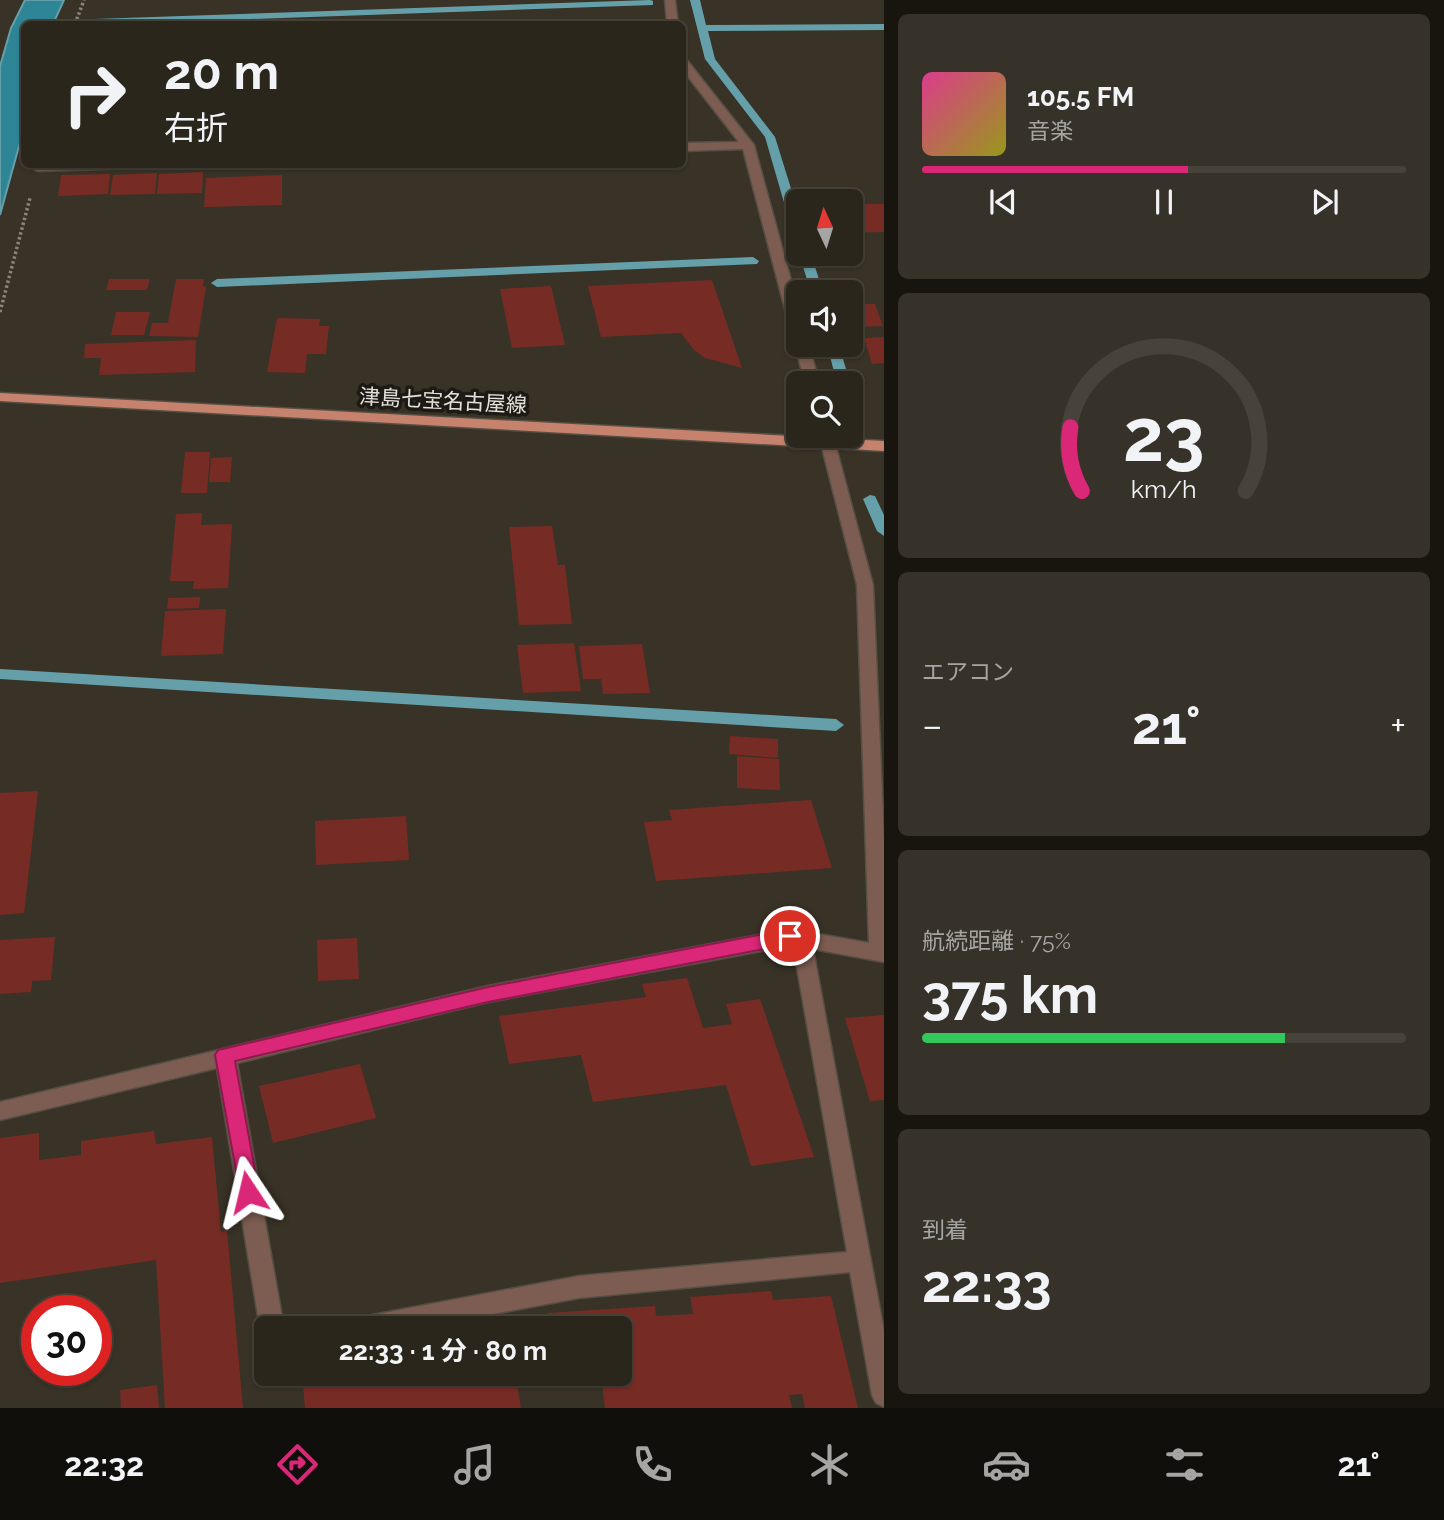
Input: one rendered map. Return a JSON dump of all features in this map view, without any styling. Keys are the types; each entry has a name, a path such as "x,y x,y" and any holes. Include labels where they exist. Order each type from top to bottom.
{"main road":[{"name":"津島七宝名古屋線","path":"0,397 786,437"},
{"name":"津島七宝名古屋線","path":"863,443 884,446"}],"street":[{"path":"670,0 673,21"},
{"path":"686,66 748,145 786,287"},
{"path":"686,148 748,145"},
{"path":"0,1111 488,994 790,936 881,955 865,585 829,448"},
{"path":"802,937 884,1395"},
{"path":"225,1055 270,1316"},
{"path":"426,1316 579,1287 858,1261"}],"path":[{"path":"76,21 85,0"},
{"path":"0,312 38,168"}],"water":[{"path":"25,0 64,0 54,21 21,21 21,139 0,215 0,66 11,28"}],"building":[{"path":"203,172 202,193 157,194 159,174"},
{"path":"157,173 155,194 110,195 113,175"},
{"path":"110,174 108,194 58,196 61,175"},
{"path":"282,175 282,205 204,207 206,178"},
{"path":"863,204 884,204 884,232 863,233"},
{"path":"109,279 150,279 147,290 106,290"},
{"path":"176,279 204,279 203,286 206,287 198,337 149,336 152,323 168,323"},
{"path":"712,280 742,368 705,358 694,350 681,333 601,337 588,286"},
{"path":"551,286 565,345 512,348 500,289"},
{"path":"863,304 875,304 883,326 863,327"},
{"path":"116,312 150,312 144,335 111,335"},
{"path":"277,318 320,319 319,326 329,326 326,354 307,354 305,373 267,372"},
{"path":"884,337 884,363 872,364 864,338"},
{"path":"196,340 195,372 99,375 101,358 84,358 85,344"},
{"path":"185,452 210,452 207,493 181,493"},
{"path":"232,457 230,482 209,482 211,458"},
{"path":"202,513 201,525 232,524 228,588 193,589 194,581 170,581 176,514"},
{"path":"552,526 558,565 565,565 572,624 519,625 509,527"},
{"path":"200,597 199,608 167,609 168,598"},
{"path":"226,609 223,654 161,656 165,611"},
{"path":"574,643 581,691 523,693 517,645"},
{"path":"642,644 650,693 603,694 601,679 583,679 579,646"},
{"path":"730,736 778,739 778,758 729,754"},
{"path":"737,756 779,759 780,790 737,788"},
{"path":"38,791 24,913 0,915 0,793"},
{"path":"811,800 832,868 656,881 644,822 672,820 669,810"},
{"path":"406,816 409,860 316,865 315,821"},
{"path":"55,937 51,980 32,981 31,992 0,994 0,940"},
{"path":"357,938 359,979 318,981 317,940"},
{"path":"687,978 703,1028 732,1024 726,1004 760,999 814,1157 751,1166 726,1085 593,1102 581,1055 509,1064 499,1016 646,997 642,984"},
{"path":"884,1015 884,1100 870,1101 845,1018"},
{"path":"360,1064 376,1118 273,1143 259,1086"},
{"path":"154,1131 156,1144 212,1137 221,1232 227,1230 243,1408 165,1408 156,1260 0,1283 0,1138 39,1133 39,1160 81,1155 81,1141"},
{"path":"771,1291 773,1300 831,1296 858,1408 805,1408 802,1394 789,1395 792,1408 605,1408 602,1386 632,1386 632,1316 548,1316 547,1313 655,1306 656,1316 693,1314 690,1297"},
{"path":"157,1385 159,1408 121,1408 120,1390"},
{"path":"303,1386 517,1386 521,1408 305,1408"}],"waterway":[{"path":"695,0 702,28"},
{"path":"123,21 650,3"},
{"path":"702,28 884,27"},
{"path":"702,28 710,59 770,137 786,190"},
{"path":"217,283 753,261"},
{"path":"809,266 813,280"},
{"path":"836,357 841,371"},
{"path":"870,499 884,531"},
{"path":"0,674 836,725"}],"route":[{"path":"248,1192 225,1055 488,994 790,936"}]}
